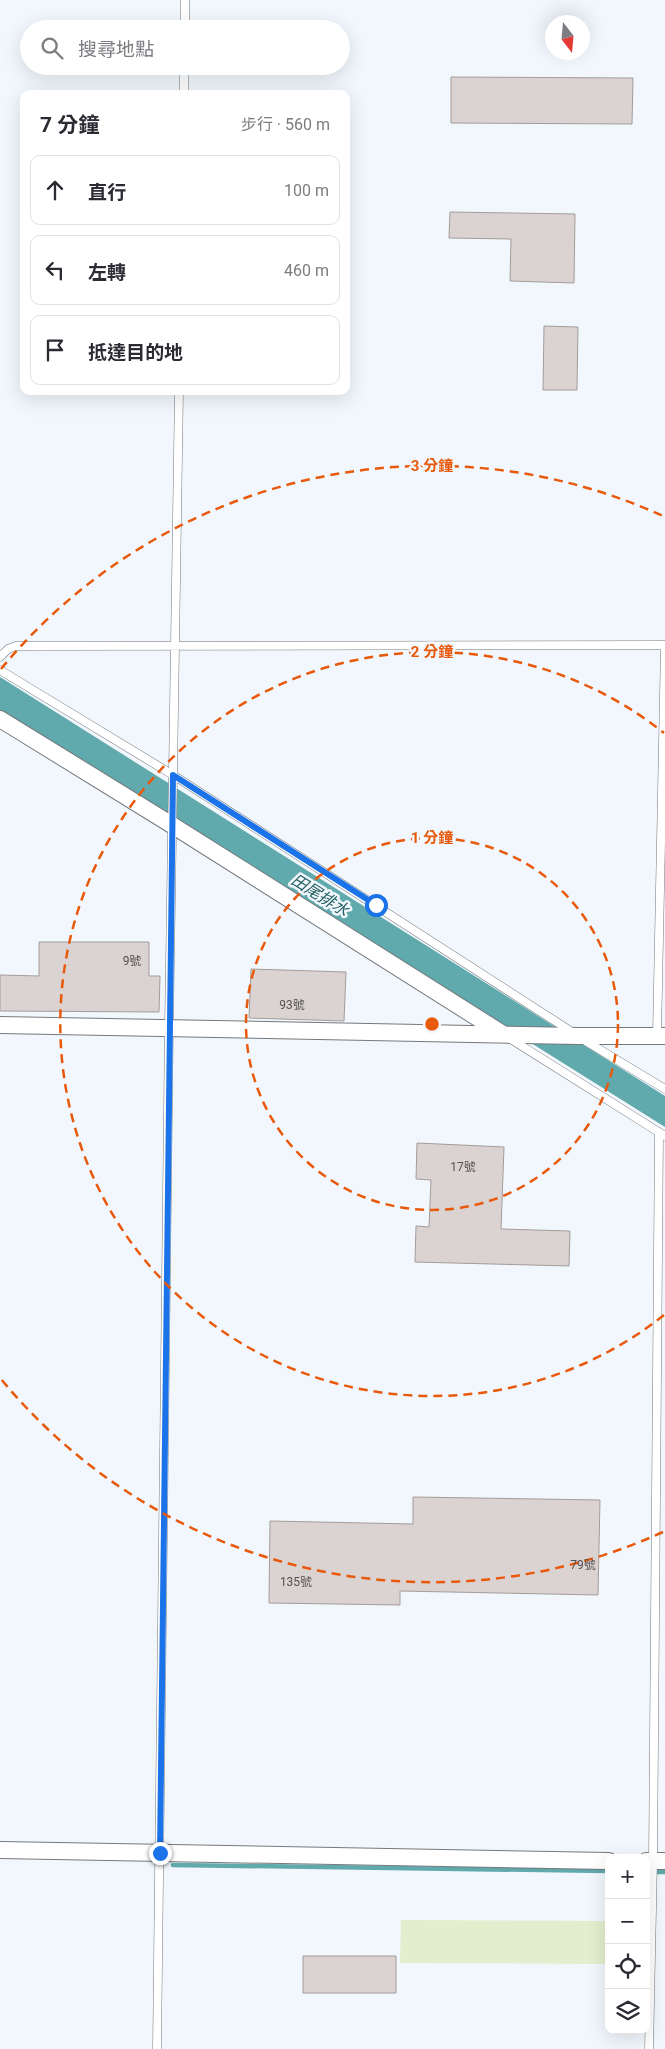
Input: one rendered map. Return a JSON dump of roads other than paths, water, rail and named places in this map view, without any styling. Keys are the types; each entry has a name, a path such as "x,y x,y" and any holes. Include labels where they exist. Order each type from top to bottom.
{"street":[{"path":"0,720 172,825 503,1034"},
{"path":"0,1025 578,1036 661,1035"},
{"path":"0,1850 605,1860"}],"lane":[{"path":"185,0 185,20"},
{"path":"184,75 184,90"},
{"path":"157,2049 174,647 179,395"},
{"path":"0,657 16,646 665,646 661,1035"},
{"path":"0,670 173,775 578,1036 665,1089"},
{"path":"503,1034 662,1134 655,1861 649,2049"}],"water":[{"name":"田尾排水","path":"0,677 665,1096 665,1127 0,710"}],"waterway":[{"path":"173,1865 605,1871"},
{"path":"650,1872 665,1872"}]}
